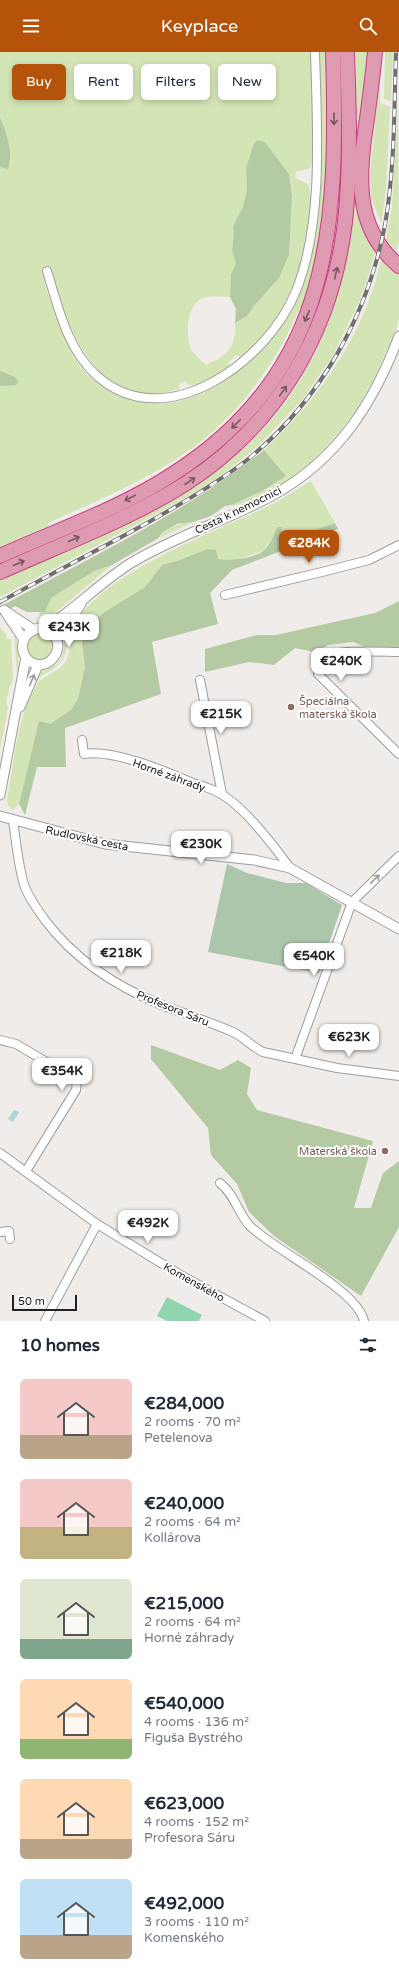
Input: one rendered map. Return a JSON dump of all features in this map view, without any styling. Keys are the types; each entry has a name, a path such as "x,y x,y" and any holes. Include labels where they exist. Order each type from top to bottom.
{"highway":[{"path":"0,556 126,500 189,464 210,448 244,416 281,366 308,313 318,282 327,245 334,155 333,52"},
{"path":"0,572 152,503 206,469 237,444 259,421 294,373 322,318 330,295 340,253 345,222 348,180 347,52"},
{"path":"375,52 362,151 361,189 366,217 371,230 384,251 399,266"},
{"path":"380,52 368,148 366,188 372,219 387,246 399,259"}],"street":[{"path":"47,271 59,310 74,346 89,369 105,383 140,397 165,398 209,385 236,368 265,340 279,322 296,293 307,260 313,222 318,144 315,52"},
{"name":"Cesta k nemocnici","path":"24,640 28,634 56,620 115,574 141,558 275,494 304,473 333,448 357,421 377,388 399,336"},
{"path":"225,595 369,560 399,545"},
{"name":"Cesta k nemocnici","path":"56,638 66,627 87,595"},
{"path":"4,610 37,629 48,630 56,638 58,648 56,656 48,663 38,664 31,662 26,657 22,649 24,640 4,610"},
{"path":"399,652 337,653 324,657 318,666 318,674 399,754"},
{"path":"0,795 26,657"},
{"path":"13,721 38,664"},
{"name":"Horné záhrady","path":"200,680 222,794"},
{"name":"Horné záhrady","path":"82,740 83,754 104,754 148,765 222,794 244,813 290,868"},
{"name":"Rudlovská cesta","path":"0,816 13,821 116,846 254,860 290,868 399,929"},
{"name":"Profesora Sáru","path":"13,821 23,882 41,914 67,947 93,968 125,988 160,1004 234,1032 264,1052 337,1068 399,1076"},
{"path":"295,1059 352,902 399,856"},
{"path":"0,1040 16,1044 28,1051 76,1080 77,1085 76,1090 26,1171"},
{"name":"Komenského","path":"0,1153 97,1224 184,1277 266,1321"},
{"path":"220,1183 231,1195 248,1225 342,1292 358,1306 364,1321"},
{"path":"46,1321 97,1224"},
{"path":"0,1232 9,1231 10,1239"}],"green space":[{"path":"0,52 313,52 315,145 310,168 296,172 295,178 308,184 311,204 310,228 296,278 285,303 272,325 257,344 242,358 236,355 229,362 229,368 210,380 194,385 188,385 186,381 180,383 179,389 164,393 155,394 135,392 118,385 104,375 81,347 65,314 53,274 45,264 45,285 50,299 72,354 83,370 93,380 122,396 151,403 179,401 207,391 232,376 255,355 275,332 291,306 303,281 311,250 317,194 319,141 318,52 326,52 328,103 327,180 318,256 302,308 299,309 278,352 265,372 251,391 218,426 181,456 132,484 48,523 49,526 0,547 0,167 8,168 11,162 5,132 0,117","holes":["257,140 265,142 289,174 292,196 289,255 279,278 247,316 235,323 234,339 229,350 220,358 206,365 190,347 188,336 189,317 194,306 200,299 212,296 230,297 231,274 236,264 232,250 234,234 233,226 243,207 247,189 246,168 253,146"]},
{"path":"356,52 369,52 357,152"},
{"path":"385,52 393,52 391,101 384,99"},
{"path":"380,79 380,103 390,107 386,190 381,223 371,198 370,173"},
{"path":"398,107 399,242 396,251 386,239 392,206"},
{"path":"0,117 10,149 10,163 8,169 0,167"},
{"path":"257,140 265,142 289,174 292,196 289,255 279,278 247,316 235,323 236,309 230,297 231,274 236,264 232,250 234,234 233,226 243,207 247,189 246,168 253,146"},
{"path":"354,192 358,213 374,254 369,274 360,300 332,357 302,400 258,446 218,478 175,504 0,597 0,580 148,514 210,476 247,445 278,411 304,374 324,333 339,289 349,242"},
{"path":"381,259 399,274 399,317 394,336 376,375 354,413 327,446 294,475 275,488 251,501 238,505 225,506 249,497 286,476 264,450 304,409 338,363 352,339 364,313 374,287"},
{"path":"0,371 15,377 18,382 16,385 0,386"},
{"path":"264,450 286,476 262,491 234,504 225,506 211,516 193,522 177,524 163,532 157,539 112,565 94,571 51,598 45,612 27,612 15,606 0,615 0,607 169,515 233,473"},
{"path":"311,481 335,523 278,543 282,527 277,527 274,536 263,551 233,561 218,559 177,561 162,565 145,587 103,613 88,627 82,643 85,667 78,699 71,710 50,724 39,721 19,804 13,810 8,805 7,801 20,727 29,699 39,682 64,664 70,650 73,628 90,604 112,586 139,569 168,553 280,500"},
{"path":"193,522 157,539 173,527"},
{"path":"335,523 338,529 232,570 210,593 218,624 152,642 161,694 65,728 66,767 37,767 25,815 19,804 39,721 50,724 71,710 78,699 85,667 82,643 88,627 103,613 145,587 162,565 208,549 216,550 218,559 235,560 246,558 265,550 277,527 282,527 279,542"},
{"path":"112,565 51,616 41,616 39,612 45,612 51,598 94,571"},
{"path":"399,601 399,648 368,648 353,642 329,645 314,652 295,648 274,665 249,662 205,672 205,649 257,635 276,635 375,613"},
{"path":"0,627 7,639 11,639 13,680 6,702 8,708 0,749"},
{"path":"68,631 66,650 61,661 52,670 36,679 40,673 54,666 60,661"},
{"path":"14,633 17,641 18,653 17,674"},
{"path":"40,634 49,638 53,647 49,656 40,660 31,656 27,647 31,638"},
{"path":"227,864 247,873 286,883 306,883 342,905 319,973 208,952"},
{"path":"151,1045 220,1070 238,1060 251,1068 247,1094 257,1110 373,1141 354,1208 371,1208 383,1173 399,1161 399,1227 361,1296 274,1236 249,1212 237,1184 211,1155 208,1128 151,1059"},
{"path":"167,1297 202,1315 199,1321 167,1321 157,1316"}],"water":[{"path":"14,1110 19,1112 13,1122 8,1119"}],"railway":[{"path":"0,602 147,523 223,477 247,460 273,437 297,411 318,384 337,355 353,324 377,259 385,225 391,182 396,52"}],"place":[{"name":"Špeciálna materská škola","path":"291,707"},
{"name":"Materská škola","path":"385,1151"}]}
